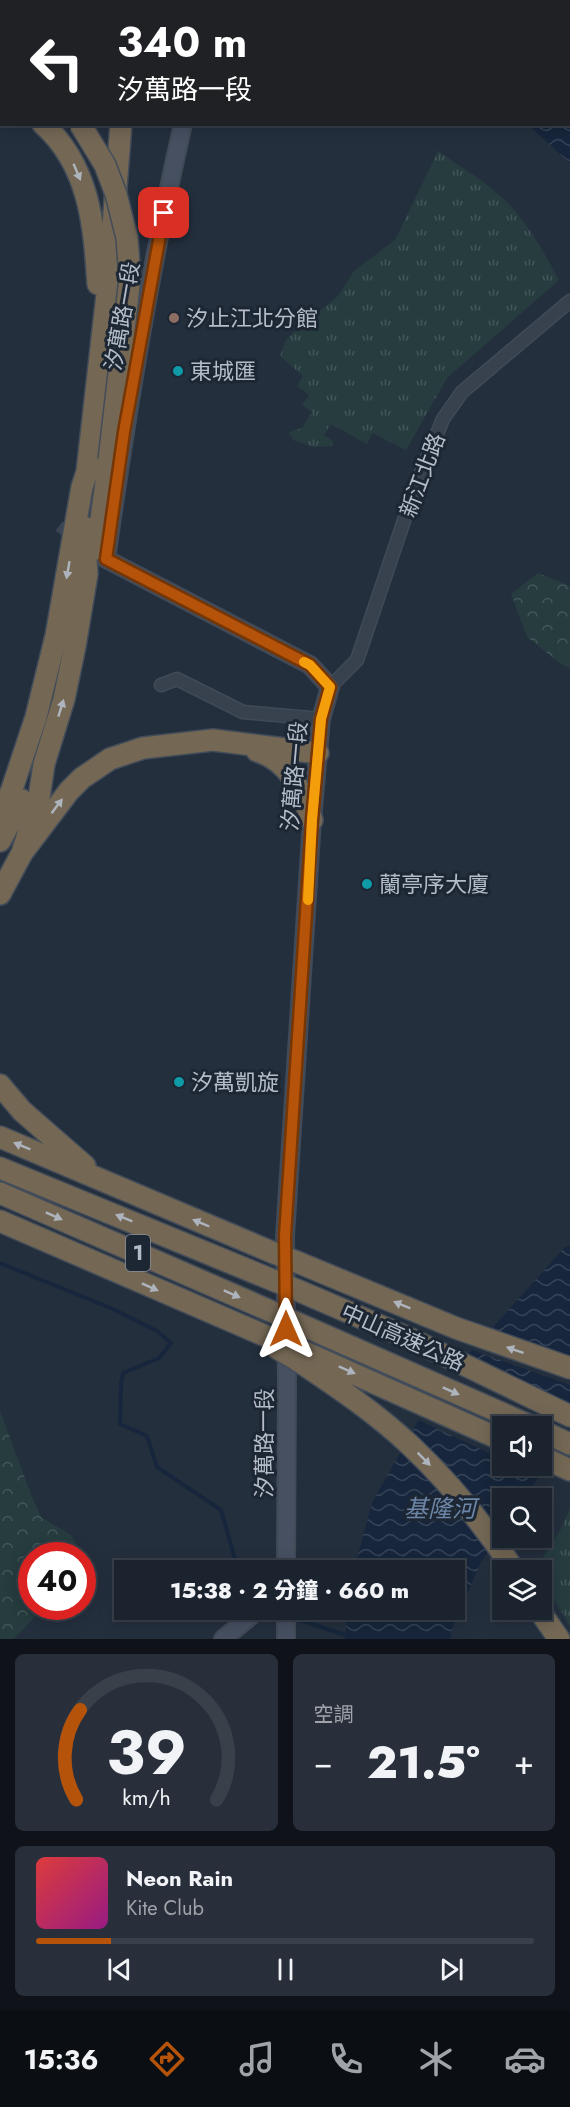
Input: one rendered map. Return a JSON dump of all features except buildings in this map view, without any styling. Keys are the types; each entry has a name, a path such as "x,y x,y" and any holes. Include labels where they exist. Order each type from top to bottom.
{"highway":[{"path":"45,126 74,165 89,203 94,228 102,338"},
{"path":"81,126 105,165 116,194 127,238 130,279 110,460 96,555 87,574"},
{"path":"0,813 11,792 36,717 56,636 82,487 87,472 109,277 121,126"},
{"path":"22,853 39,798 44,764 64,699 87,574 85,546 93,488 87,472"},
{"path":"0,894 22,853 69,791 82,778 110,759 143,748 213,741 318,753"},
{"path":"236,744 266,753 279,762 300,788 312,820"},
{"path":"0,796 21,760"},
{"path":"0,841 44,764"},
{"path":"0,1085 22,1111 101,1180"},
{"path":"0,1137 456,1328 570,1368"},
{"name":"中山高速公路","path":"0,1168 413,1340 570,1416"},
{"name":"中山高速公路","path":"0,1193 508,1416"},
{"path":"0,1221 226,1320 297,1354 395,1392 492,1436"},
{"path":"413,1340 570,1402"},
{"path":"297,1354 410,1445 459,1496 507,1560"},
{"path":"552,1436 570,1444"},
{"path":"552,1462 570,1470"},
{"path":"540,1620 547,1639"},
{"path":"544,1620 559,1639"}],"street":[{"name":"汐萬路一段","path":"183,126 168,191 124,432 106,559 310,665 330,687 321,719 312,820 285,1236 286,1560"},
{"name":"新江北路","path":"330,687 357,660 416,485 443,418 462,392 570,301"},
{"path":"161,685 177,679 243,712 321,719"},
{"path":"223,1639 246,1620"},
{"path":"286,1620 286,1639"}],"green space":[{"path":"438,151 479,179 508,203 534,236 559,280 447,378 406,450 373,433 367,444 331,424 324,435 333,441 333,446 314,447 293,440 289,432 302,428 312,412 302,405 309,395 297,386 303,376 280,356 287,338 338,296 354,271 395,240"},
{"path":"538,573 570,586 570,668 561,664 527,637 511,594"},
{"path":"0,1411 41,1517 71,1535 75,1542 18,1542 18,1620 32,1620 14,1639 0,1639"},
{"path":"570,1509 570,1626 552,1596 552,1560 541,1560 549,1548 552,1548 552,1543"}],"water":[{"path":"529,126 570,126 570,163"},
{"name":"基隆河","path":"570,1245 570,1433 552,1458 552,1416 492,1416 492,1476 540,1476 531,1488 492,1488 492,1545 481,1562 465,1599 465,1560 357,1560 372,1503 433,1394 564,1248"},
{"name":"基隆河","path":"347,1620 456,1620 450,1639 345,1639"}],"pier":[{"path":"481,1336 570,1365 570,1385 469,1349"},
{"path":"462,1357 570,1406 570,1438 552,1463 552,1416 492,1416 492,1454 416,1419 430,1392"}],"waterway":[{"path":"0,1263 113,1309 157,1331 171,1343 159,1358 123,1373 120,1424 147,1436 157,1467 221,1510 235,1560"},
{"path":"300,1620 348,1636"}],"tunnel":[{"path":"59,526 77,539"}],"slow traffic":[{"path":"304,662 310,665 330,687 321,719 308,900"}],"place":[{"name":"汐止江北分館","path":"174,318"},
{"name":"東城匯","path":"178,371"},
{"name":"蘭亭序大廈","path":"367,884"},
{"name":"汐萬凱旋","path":"179,1082"}],"route":[{"path":"164,213 124,432 106,559 310,665 330,687 321,719 312,820 306,943 285,1236 286,1329"}]}
